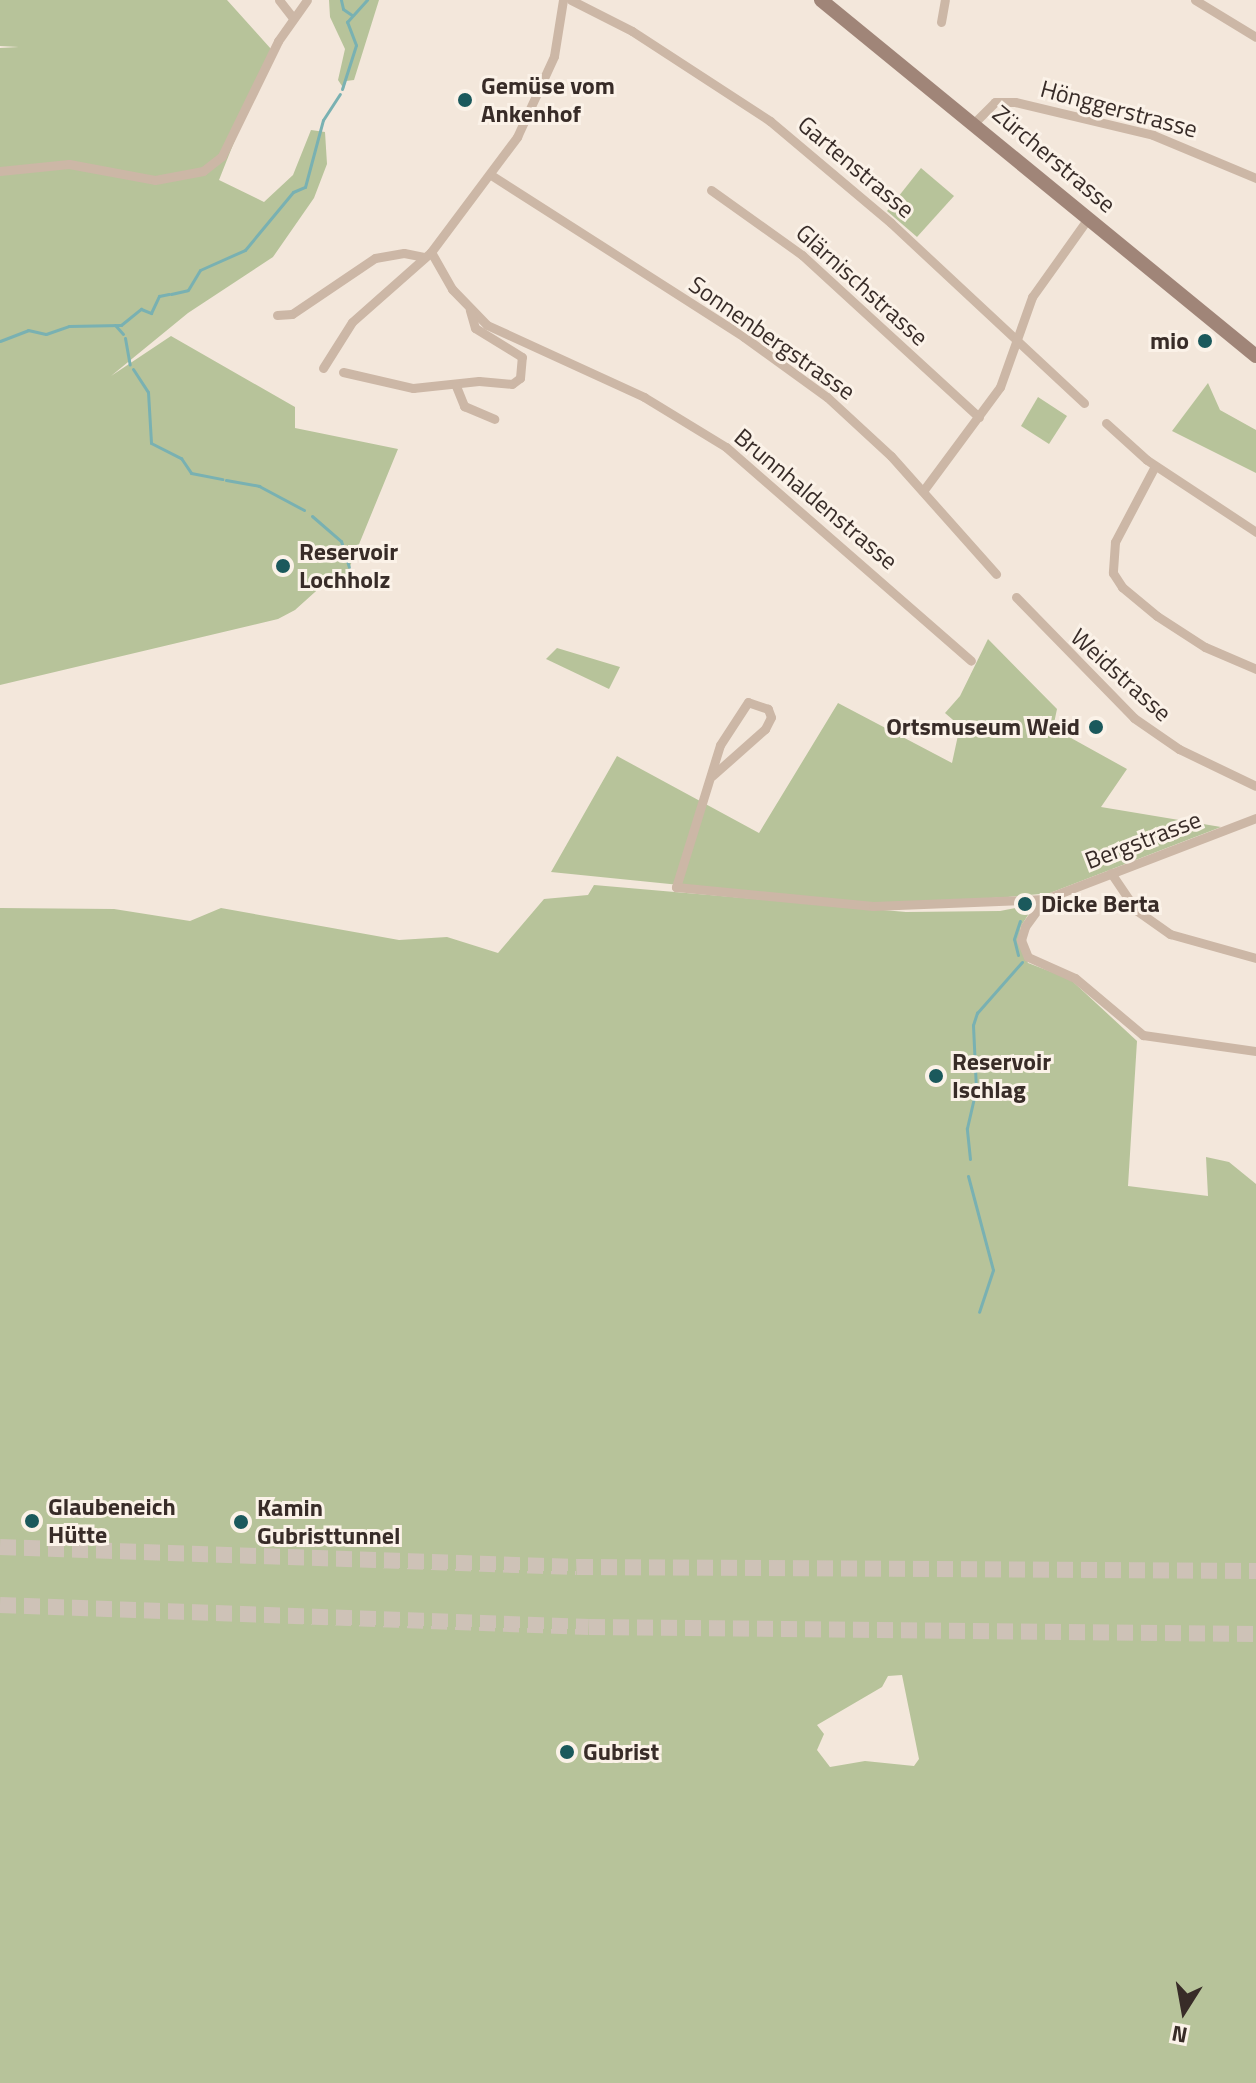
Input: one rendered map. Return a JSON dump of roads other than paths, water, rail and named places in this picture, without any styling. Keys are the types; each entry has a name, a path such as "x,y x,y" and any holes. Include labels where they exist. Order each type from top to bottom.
{"main road":[{"name":"Zürcherstrasse","path":"821,0 975,122 1256,356"}],"street":[{"path":"279,0 293,18"},
{"path":"0,171 69,164 155,180 203,171 222,156 293,18 307,0"},
{"path":"323,368 352,322 428,254 491,175 541,91 554,56 563,0"},
{"name":"Gartenstrasse","path":"571,0 632,31 770,121 891,223 1084,403"},
{"path":"941,22 945,0"},
{"path":"1195,0 1256,37"},
{"name":"Hönggerstrasse","path":"975,122 995,102 1015,102 1153,135 1255,175"},
{"name":"Sonnenbergstrasse","path":"491,175 805,380 923,491 996,574"},
{"name":"Glärnischstrasse","path":"711,190 802,255 979,417"},
{"path":"923,491 1000,387 1046,271 1089,217"},
{"path":"277,315 292,314 375,258 404,253 428,254"},
{"name":"Brunnhaldenstrasse","path":"428,254 470,310 508,337 644,397 726,447 971,661"},
{"path":"343,372 413,388 512,384 524,373 522,357 475,328 470,310"},
{"path":"456,386 464,406 494,419"},
{"path":"1106,423 1155,466 1256,532"},
{"path":"1155,466 1115,542 1113,573 1122,587 1157,616 1205,647 1256,669"},
{"name":"Weidstrasse","path":"1016,597 1134,718 1179,749 1256,786"},
{"path":"712,776 765,729 771,717 768,709 755,701 738,712 720,745 676,887 873,906 1045,899"},
{"name":"Bergstrasse","path":"1045,899 1256,818"},
{"path":"1111,873 1136,910 1170,934 1256,958"},
{"path":"1045,899 1025,927 1022,949 1028,957 1075,978 1143,1035 1256,1051"}],"waterway":[{"path":"341,0 343,9 352,15"},
{"path":"342,89 356,45 347,22 367,0"},
{"path":"171,294 188,290 200,270 245,250 293,192 305,187 323,120 340,94"},
{"path":"0,341 28,330 46,334 69,326 121,325 141,309 151,313 159,296 169,294"},
{"path":"115,325 123,334"},
{"path":"125,338 130,365"},
{"path":"133,369 148,392 151,443 181,458 191,473 222,479"},
{"path":"226,480 259,486 304,510"},
{"path":"312,516 341,541 349,567"},
{"path":"1018,955 1014,939 1020,921"},
{"path":"970,1159 967,1128 976,1089 973,1025 977,1013 1022,962"},
{"path":"968,1176 993,1270 979,1312"}],"tunnel":[{"path":"0,1547 577,1567 1256,1571"},
{"path":"0,1605 589,1627 1256,1634"}],"place":[{"name":"Gemüse vom Ankenhof","path":"465,100"},
{"name":"mio","path":"1205,341"},
{"name":"Reservoir Lochholz","path":"283,566"},
{"name":"Ortsmuseum Weid","path":"1096,727"},
{"name":"Dicke Berta","path":"1025,904"},
{"name":"Reservoir Ischlag","path":"936,1076"},
{"name":"Glaubeneich Hütte","path":"32,1521"},
{"name":"Kamin Gubristtunnel","path":"241,1522"},
{"name":"Gubrist","path":"567,1752"}]}
